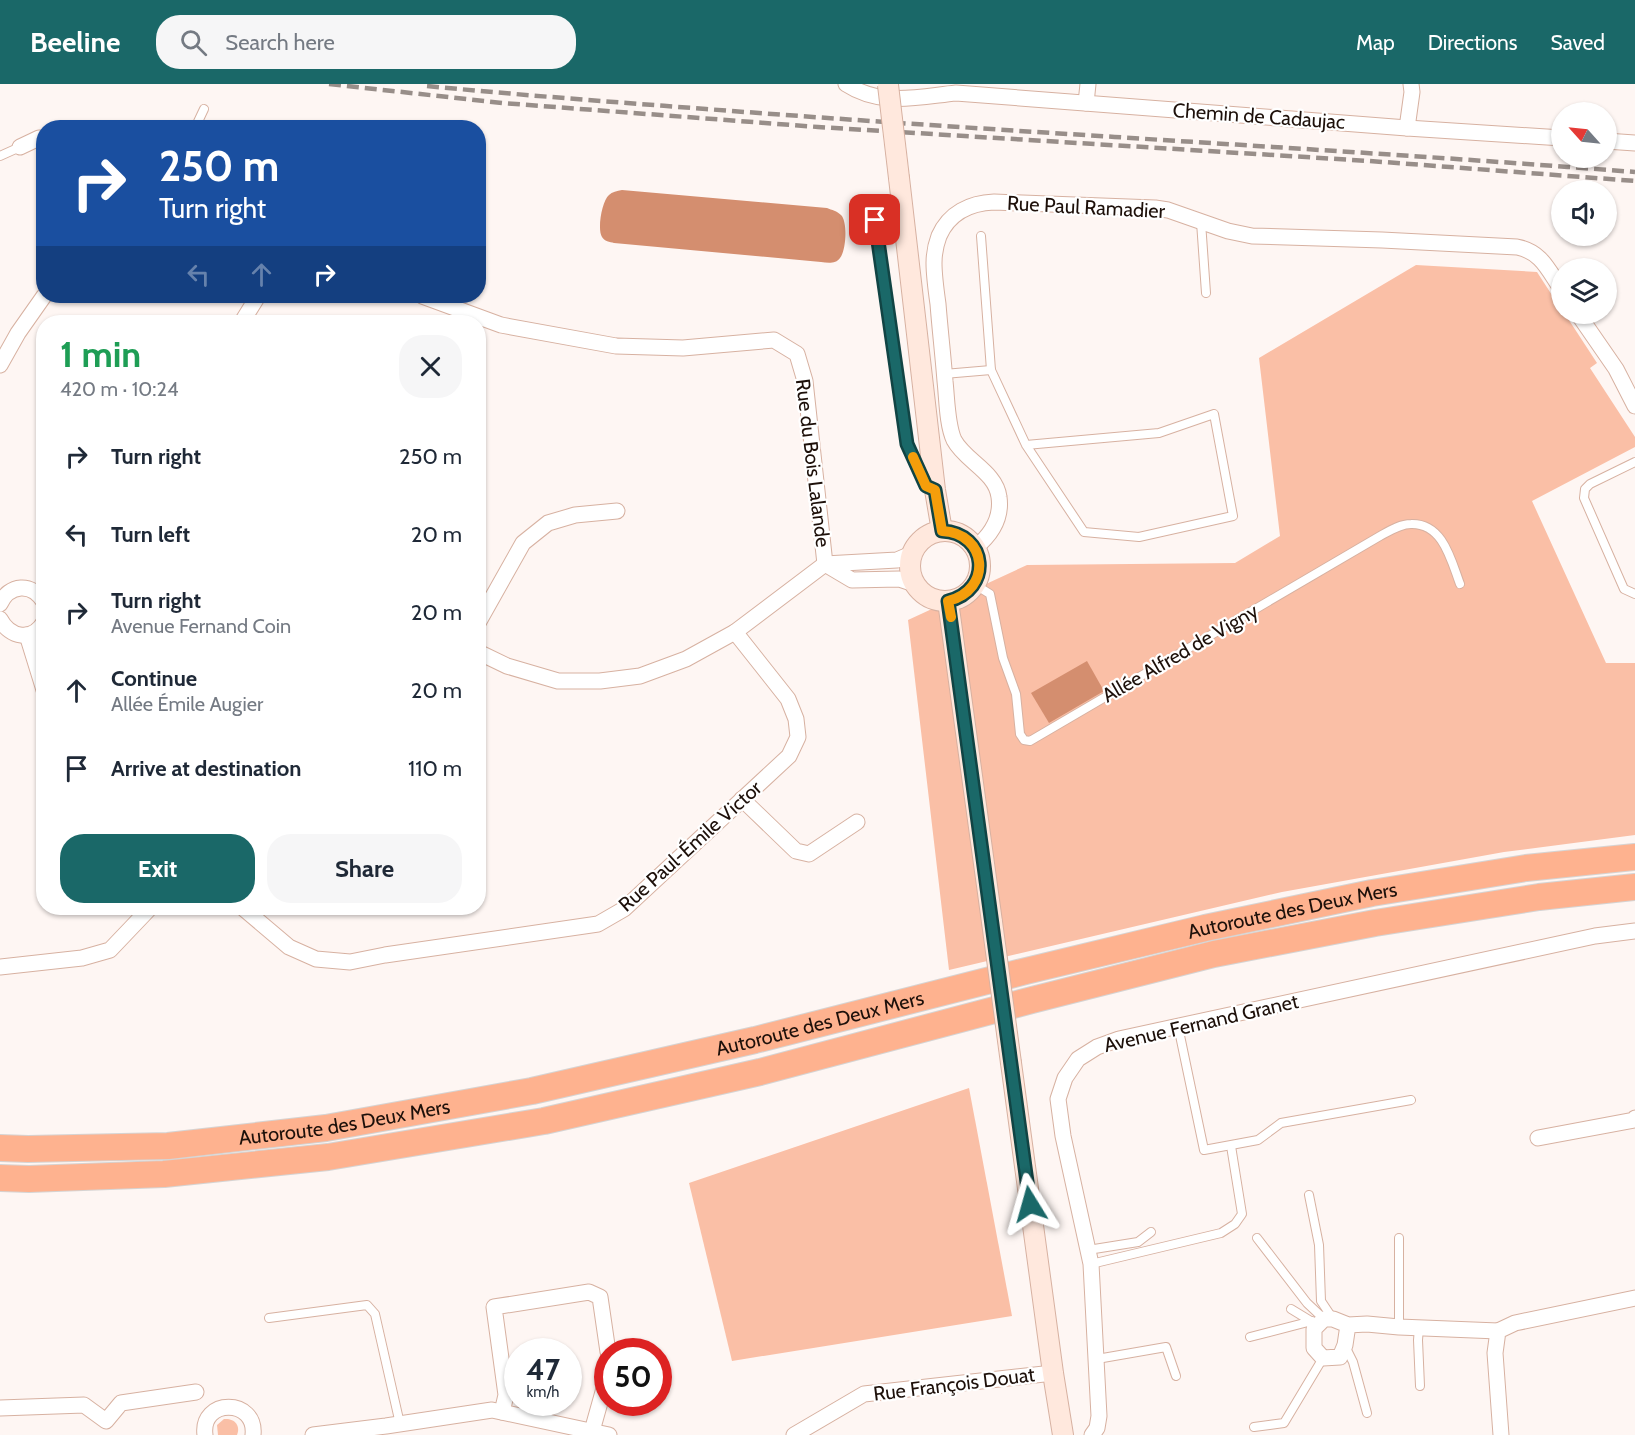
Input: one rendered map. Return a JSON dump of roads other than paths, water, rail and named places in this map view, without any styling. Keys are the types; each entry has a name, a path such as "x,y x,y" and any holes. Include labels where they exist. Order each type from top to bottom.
{"highway":[{"name":"Autoroute des Deux Mers","path":"0,1148 168,1146 326,1128 429,1110 532,1091 755,1040 1026,971 1216,926 1394,890 1526,868 1635,857"},
{"name":"Autoroute des Deux Mers","path":"0,1178 164,1174 316,1158 544,1121 760,1072 1214,954 1375,923 1539,897 1635,887"}],"main road":[{"path":"888,84 935,490 942,531"},
{"path":"952,531 961,534 975,548 980,562 978,578 959,598 938,601 921,592 914,584 909,564 911,554 923,538 932,533 952,531"},
{"path":"948,601 1063,1435"}],"street":[{"name":"Chemin de Cadaujac","path":"846,84 856,91 886,99 957,93 1551,137"},
{"path":"1086,103 1088,84"},
{"path":"1407,128 1411,84"},
{"path":"20,147 36,139"},
{"path":"1617,142 1635,143"},
{"name":"Rue Paul Ramadier","path":"975,548 992,532 999,513 1000,498 992,481 954,441 944,374 934,257 940,235 951,219 962,210 980,203 994,202 1155,208 1168,210 1228,231 1252,236 1517,247 1537,255 1551,275"},
{"path":"0,365 18,333 39,303"},
{"name":"Rue du Bois Lalande","path":"441,303 474,315"},
{"name":"Rue du Bois Lalande","path":"486,319 501,325 616,346 683,348 774,340 797,354 804,381 825,564"},
{"path":"1585,324 1616,369 1635,406"},
{"path":"486,609 523,543 548,523 575,515 617,511"},
{"path":"486,656 507,666 558,681 600,681 640,676 686,659 735,632 825,564 897,560 911,554"},
{"path":"825,564 852,580 899,579 914,584"},
{"path":"0,604 8,592 15,589 30,589 36,592"},
{"path":"1,624 14,634 27,635 36,630"},
{"name":"Rue Paul-Émile Victor","path":"251,915 289,947 316,958 350,962 598,924 624,909 789,756 798,737 796,720 788,699 735,632"},
{"path":"27,635 36,664"},
{"path":"742,799 796,851 809,854 857,822"},
{"path":"0,967 82,958 110,950 143,915"},
{"name":"Avenue Fernand Granet","path":"1092,1435 1097,1428 1099,1416 1089,1257 1059,1120 1058,1100 1062,1083 1078,1059 1091,1050 1119,1039 1584,938 1635,931"},
{"path":"1538,1138 1635,1118"},
{"path":"502,1412 506,1395 494,1307 589,1292 600,1297 606,1338"},
{"path":"1348,1325 1345,1345 1340,1357 1323,1358 1314,1348 1314,1329 1321,1321 1348,1325 1498,1330 1515,1323 1635,1298"},
{"path":"1498,1330 1495,1353 1501,1435"},
{"name":"Rue François Douat","path":"794,1435 864,1394 1053,1373"},
{"path":"0,1408 84,1405 105,1428 121,1403 196,1392"},
{"path":"205,1435 207,1420 213,1412 222,1407 236,1407 248,1415 254,1428 252,1435"},
{"path":"313,1435 346,1433 492,1410 557,1429 592,1431 609,1435"},
{"path":"592,1431 596,1416"}],"lane":[{"path":"199,120 204,109"},
{"path":"0,156 20,147"},
{"path":"872,202 907,444 926,486 935,490"},
{"path":"1201,222 1206,293"},
{"path":"981,236 991,370 1026,445 1084,532 1139,537 1233,516 1214,414 1159,434 1026,445"},
{"path":"944,374 991,370"},
{"path":"1635,462 1590,484 1585,489 1584,498 1624,589 1635,594"},
{"name":"Allée Alfred de Vigny","path":"974,584 990,594 1004,658 1016,694 1020,734 1024,740 1030,741 1398,526 1411,524 1427,527 1437,534 1460,585"},
{"path":"1178,1026 1204,1150 1258,1140 1281,1123 1411,1100"},
{"path":"1089,1257 1221,1233 1235,1224 1242,1214 1231,1146"},
{"path":"1309,1195 1319,1245 1321,1321"},
{"path":"1089,1257 1138,1242 1151,1232"},
{"path":"1257,1238 1321,1321"},
{"path":"1399,1238 1399,1327"},
{"path":"269,1318 367,1305 375,1314 400,1424"},
{"path":"1290,1309 1321,1321"},
{"path":"1250,1337 1321,1321"},
{"path":"1419,1328 1420,1386"},
{"path":"1345,1345 1353,1362 1367,1413"},
{"path":"1097,1359 1166,1347 1176,1376"},
{"path":"1254,1427 1284,1423 1323,1358"}],"railway":[{"path":"329,84 502,103 818,127 1370,161 1635,181"},
{"path":"427,86 822,118 1635,172"}]}
